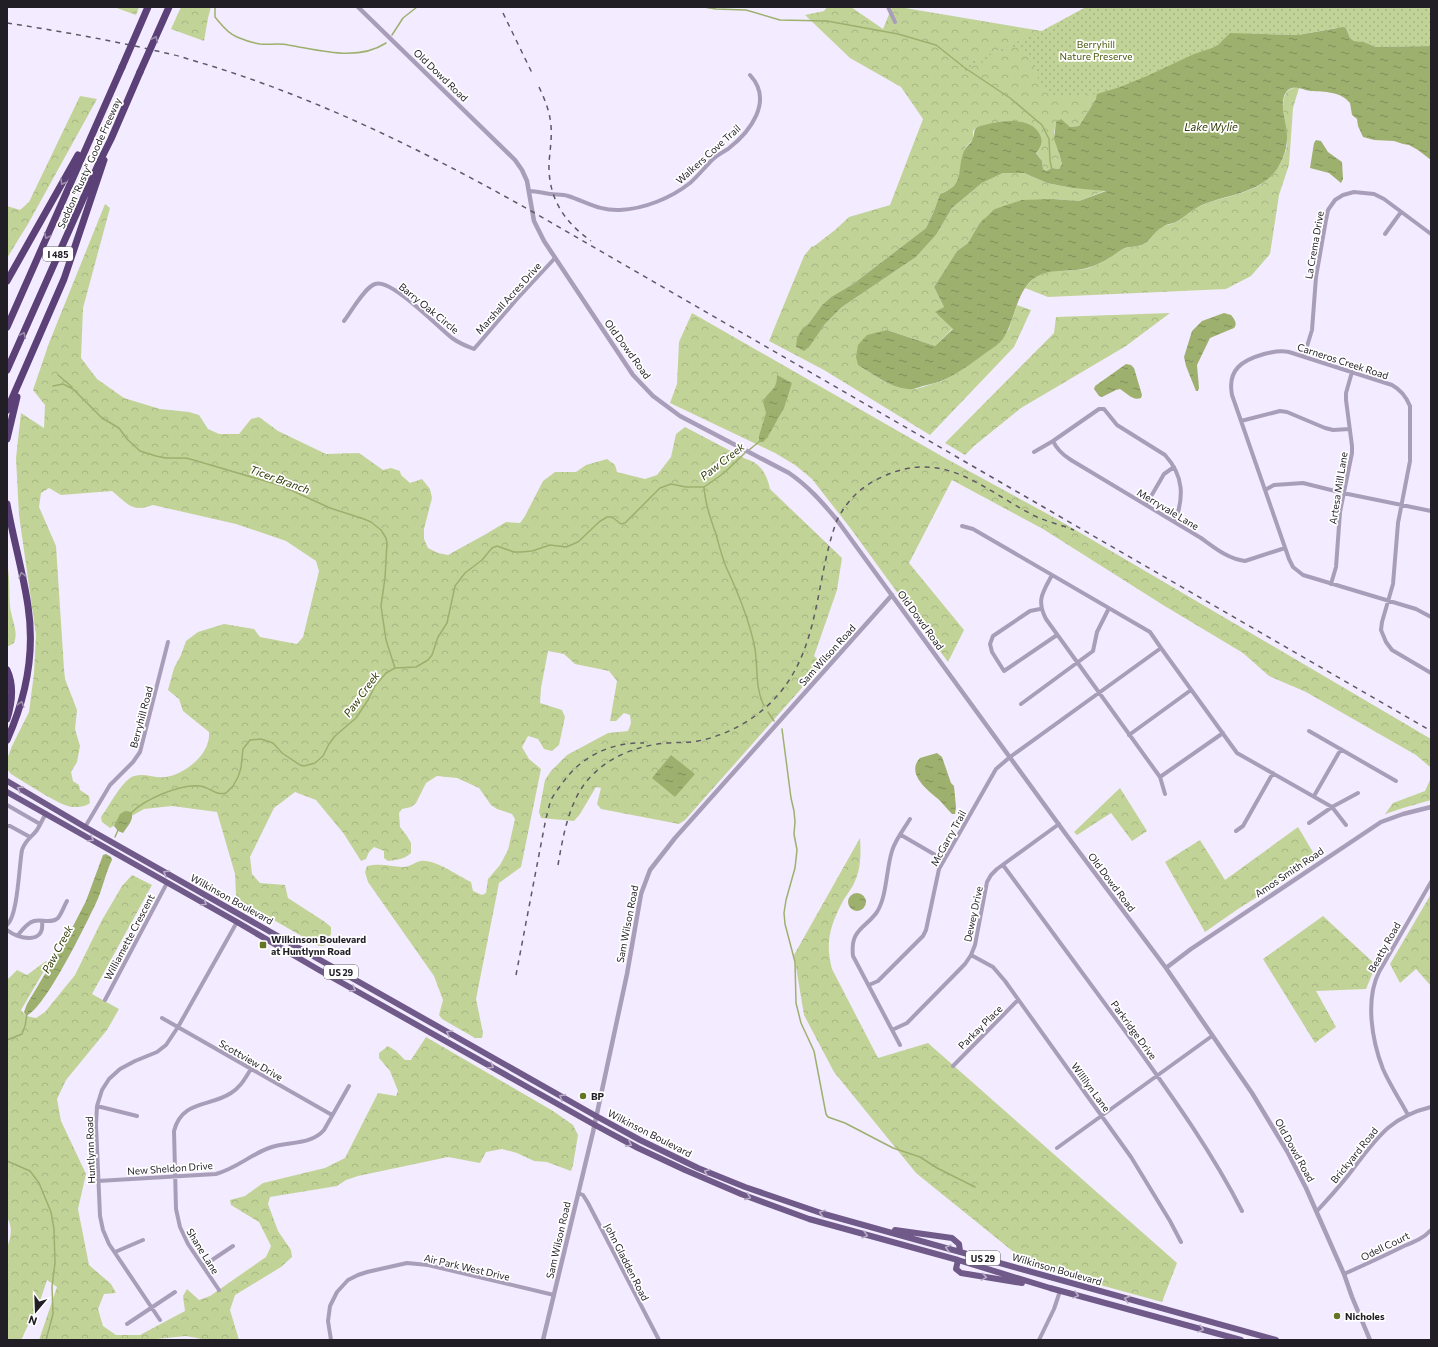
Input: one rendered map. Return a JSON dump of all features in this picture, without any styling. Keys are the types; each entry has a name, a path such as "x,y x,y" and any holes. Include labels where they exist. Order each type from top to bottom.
{"highway":[{"name":"Seddon \"Rusty\" Goode Freeway","path":"7,327 148,7"},
{"name":"Seddon \"Rusty\" Goode Freeway","path":"7,370 169,7"},
{"path":"7,281 97,124"},
{"path":"7,410 64,279 111,139"},
{"path":"7,439 14,406 29,361"},
{"path":"7,504 28,608 30,646 24,694 7,740"},
{"path":"7,670 12,688 7,719"}],"main road":[{"name":"Wilkinson Boulevard","path":"7,781 85,827 596,1116 640,1140 698,1168 770,1196 824,1214 1276,1340"},
{"name":"Wilkinson Boulevard","path":"8,792 192,896 325,974 595,1125 673,1165 767,1204 822,1223 958,1260 1050,1288 1241,1340"},
{"path":"8,792 34,803 80,828 83,829 85,827"},
{"path":"192,896 195,889"},
{"path":"866,1225 952,1238 960,1244 960,1251"},
{"path":"958,1260 956,1269 961,1273 1050,1288"}],"street":[{"name":"Old Dowd Road","path":"358,7 510,155 522,170 529,191 536,227 619,356 652,396 675,413 790,473 806,485 837,520 1166,968 1243,1080 1296,1168 1317,1211 1370,1340"},
{"path":"888,7 895,22"},
{"name":"Walkers Cove Trail","path":"529,191 568,196 607,210 632,209 680,190 698,175 713,159 735,142 751,124 757,112 761,98 758,86 750,75"},
{"name":"La Crema Drive","path":"1304,356 1312,330 1316,276 1326,220 1331,205 1335,200 1343,195 1354,192 1379,196 1431,234"},
{"path":"1386,234 1401,212"},
{"name":"Marshall Acres Drive","path":"474,349 516,300 555,258"},
{"name":"Barry Oak Circle","path":"344,322 369,288 375,284 383,283 391,287 415,306 452,338 474,349"},
{"name":"Carneros Creek Road","path":"1388,601 1393,584 1398,523 1410,461 1410,406 1407,397 1392,385 1289,352 1278,351 1251,358 1239,366 1231,380 1232,394 1285,548 1293,567 1299,573 1310,578 1388,601 1416,609 1431,617"},
{"name":"Artesa Mill Lane","path":"1331,584 1336,567 1343,493 1352,453 1346,400 1348,384 1352,372"},
{"path":"1034,452 1053,441 1099,409 1104,409 1117,425 1165,455 1174,467 1178,475 1182,498 1180,508 1174,522"},
{"path":"1241,421 1280,411 1287,412 1325,428 1333,430 1350,429"},
{"name":"Merryvale Lane","path":"1053,441 1063,455 1201,538 1216,549 1238,560 1245,561 1258,558 1285,548"},
{"path":"1146,505 1164,474 1174,467"},
{"path":"1265,490 1274,486 1303,483 1343,493 1431,510"},
{"path":"962,526 974,529 1150,632 1237,753 1332,806 1346,825"},
{"path":"1052,575 1041,597 1040,609 1098,693 1160,777 1165,794"},
{"name":"Sam Wilson Road","path":"543,1340 595,1125 627,974 641,894 650,870 675,838 892,595"},
{"path":"1388,601 1382,626 1382,634 1386,642 1397,654 1431,673"},
{"path":"1021,704 1093,651 1097,632 1109,608"},
{"path":"1040,609 1030,611 994,636 990,644 992,652 1004,671 1057,635"},
{"name":"Berryhill Road","path":"85,827 110,785 133,762 140,752 168,642"},
{"name":"McGarry Trail","path":"869,985 878,981 923,936 926,930 937,874 996,769 1010,757 1161,648"},
{"path":"1129,735 1191,690"},
{"path":"1309,731 1396,781"},
{"path":"1160,777 1223,733"},
{"path":"1314,796 1340,749"},
{"path":"1236,831 1243,826 1273,773"},
{"path":"1309,823 1332,806 1358,793"},
{"path":"7,805 40,824"},
{"name":"Amos Smith Road","path":"1166,968 1236,919 1381,822 1403,814 1431,807"},
{"path":"7,925 11,920 17,892 23,848 26,841 36,831 46,813"},
{"path":"900,1045 854,956 853,940 857,933 876,912 881,903 892,850 910,819"},
{"name":"Dewey Drive","path":"892,1030 907,1024 965,964 971,955 975,945 987,882 991,875 1059,824"},
{"path":"7,826 10,826 30,837"},
{"path":"901,835 944,860"},
{"name":"Parkridge Drive","path":"1003,865 1158,1075 1200,1138 1232,1191 1242,1211"},
{"name":"Beatty Road","path":"1408,1115 1390,1084 1381,1063 1374,1032 1371,1000 1372,991 1379,972 1431,882"},
{"name":"Williamette Crescent","path":"105,1000 168,883"},
{"path":"18,935 28,924 33,921 42,922 55,920 67,901"},
{"path":"7,930 11,933 26,938 32,938 38,936 42,928 42,922"},
{"name":"Huntlynn Road","path":"160,1320 115,1252 106,1237 101,1223 96,1124 97,1106 105,1084 114,1074 126,1065 162,1050 166,1045 178,1027 237,922"},
{"name":"Willilyn Lane","path":"971,955 992,967 1005,981 1140,1170 1181,1242"},
{"name":"Parkay Place","path":"953,1066 1018,1000"},
{"name":"Scottview Drive","path":"162,1018 332,1115"},
{"path":"1057,1148 1212,1036"},
{"name":"Shane Lane","path":"219,1290 188,1244 180,1227 176,1209 174,1131 180,1118 191,1108 231,1093 242,1083 251,1069"},
{"name":"New Sheldon Drive","path":"98,1180 175,1177 220,1173 233,1168 269,1148 308,1141 320,1134 349,1086"},
{"path":"97,1106 137,1116"},
{"name":"Brickyard Road","path":"1317,1211 1381,1134 1394,1122 1408,1115 1431,1107"},
{"name":"John Gladden Road","path":"578,1193 583,1195 588,1203 659,1340"},
{"path":"767,1204 770,1196"},
{"name":"Odell Court","path":"1344,1274 1377,1260 1420,1238 1431,1230"},
{"path":"115,1252 143,1240"},
{"path":"203,1266 233,1246"},
{"path":"958,1260 960,1251"},
{"name":"Air Park West Drive","path":"331,1340 328,1313 333,1298 342,1286 358,1275 407,1263 428,1265 554,1295"},
{"path":"1039,1340 1054,1309 1060,1290"},
{"path":"127,1324 175,1292"}],"green space":[{"path":"114,7 139,7 136,15"},
{"path":"181,7 211,7 204,41 171,29"},
{"path":"827,7 851,7 883,29 892,7 899,7 1042,31 1086,7 1315,7 1096,99 1079,126 1070,127 1056,122 1054,133 1062,164 1059,169 1052,168 1046,171 1043,169 1042,161 1015,121 977,127 973,131 973,139 965,148 958,181 951,189 940,194 926,228 853,284 831,297 822,305 809,323 802,329 797,347 799,349 810,346 825,324 842,307 916,257 936,235 952,208 982,183 1003,173 1024,173 1047,183 1072,188 1107,190 1079,201 1053,199 979,224 968,243 957,251 934,287 944,307 936,313 953,328 935,346 887,330 866,370 883,381 893,385 916,389 942,381 960,371 998,344 1009,329 1017,305 1031,310 1014,347 930,435 824,370 769,341 804,256 812,246 813,247 835,230 849,217 890,205 923,119 901,87 850,58 805,15 824,11"},
{"name":"Berryhill Nature Preserve","path":"1087,7 1431,7 1431,46 1376,47 1364,42 1354,41 1350,38 1346,28 1336,28 1298,35 1230,33 1218,45 1194,54 1147,76 1120,87 1097,94 1076,97 1053,96 1042,87 1025,50 1020,47 1011,48 1004,52 994,54 985,63 973,64 968,72 957,68 1042,31"},
{"path":"1294,88 1299,88 1293,108 1289,165 1279,195 1270,254 1251,276 1226,289 1048,297 1025,288 1033,279 1041,274 1054,271 1089,268 1111,257 1122,249 1145,244 1161,227 1176,222 1195,208 1243,192 1263,183 1277,169 1286,151 1287,139 1283,104 1284,97 1288,91"},
{"path":"80,96 97,99 28,224 7,258 7,206 20,210 29,202"},
{"path":"105,204 110,208 83,308 81,358 97,379 124,398 160,409 189,412 199,415 208,429 219,434 239,434 251,419 259,417 278,431 326,454 359,453 383,470 391,468 400,471 401,475 410,483 422,479 430,489 432,498 424,529 424,539 428,548 438,553 448,555 506,522 520,523 543,481 555,472 576,472 586,465 607,459 615,465 617,472 645,479 657,475 671,457 676,434 685,427 756,463 765,474 770,489 842,558 837,590 814,656 823,664 685,820 679,824 601,809 597,804 601,788 596,787 580,814 574,821 541,818 539,812 545,780 551,771 567,755 608,733 628,731 631,723 630,715 624,713 616,721 610,721 617,681 609,671 575,664 564,654 548,651 541,688 540,703 562,710 565,717 559,745 552,751 544,749 538,739 528,736 522,747 529,759 541,769 521,867 499,883 476,999 483,1033 482,1038 475,1038 442,1019 439,1015 443,1000 434,976 368,882 365,872 367,866 372,865 403,867 421,861 427,861 440,865 471,882 473,891 482,895 486,893 488,879 500,865 508,850 515,819 512,814 497,809 491,805 479,788 457,778 437,776 426,783 416,803 411,807 402,809 399,813 400,827 411,843 411,853 403,858 388,861 384,858 384,851 374,847 369,852 366,859 361,861 344,834 316,800 295,792 274,808 250,857 252,874 260,883 285,885 288,898 331,927 331,934 324,946 319,946 242,902 236,895 235,874 217,812 172,806 144,809 110,828 102,822 101,817 118,791 130,778 139,775 166,777 181,772 195,762 206,748 209,740 209,732 183,711 179,699 168,690 174,668 186,641 198,632 224,624 254,629 260,637 297,644 303,637 319,571 316,561 286,541 236,524 153,505 135,508 126,503 112,491 61,495 49,488 41,493 39,507 56,546 65,679 77,710 75,729 80,746 77,762 71,772 73,781 79,785 80,790 89,796 90,803 79,807 66,806 11,774 7,769 7,759 12,746 29,712 34,673 36,635 19,515 16,458 21,413 44,428 45,405 33,390 49,343"},
{"path":"692,313 945,458 1055,518 1431,739 1431,800 1385,814 1393,803 1425,791 1430,780 1430,767 1416,755 1306,692 1269,676 1243,653 1163,605 1043,529 952,480 909,563 964,630 948,662 851,529 812,479 795,465 775,453 670,403 677,384 679,342"},
{"path":"1170,313 1126,346 1021,408 965,455 945,443 1054,333 1056,317"},
{"path":"7,562 10,606 16,634 14,643 7,647"},
{"path":"1120,788 1147,831 1132,841 1111,813 1077,835 1074,832"},
{"path":"1298,827 1317,859 1238,909 1205,932 1165,862 1200,840 1225,880"},
{"path":"860,838 860,854 857,876 834,919 830,935 829,951 832,969 878,1058 928,1043 1177,1263 1162,1302 1031,1266 916,1173 834,1072 804,1015 794,955"},
{"path":"132,875 152,885 92,994 119,1009 107,1030 66,1080 57,1099 61,1121 86,1174 78,1209 89,1265 111,1284 116,1293 104,1294 98,1309 103,1326 116,1335 140,1335 185,1311 183,1296 187,1289 199,1300 210,1296 266,1257 271,1246 259,1222 231,1205 230,1200 245,1196 263,1183 325,1168 345,1158 378,1093 396,1096 398,1091 390,1071 379,1058 379,1053 388,1046 396,1051 405,1060 411,1060 426,1037 553,1111 573,1125 578,1135 571,1171 547,1162 534,1161 517,1153 502,1149 486,1152 480,1163 448,1157 358,1176 346,1180 337,1186 270,1197 268,1204 278,1231 291,1250 292,1257 281,1267 235,1295 230,1310 239,1340 207,1340 186,1336 146,1340 39,1340 57,1287 47,1280 40,1301 21,1340 7,1340 7,1247 11,1232 7,1218 7,980 17,970 27,975 46,961 48,964 21,1010 26,1016 36,1018 45,1012 75,975 102,920 122,886"},
{"path":"1431,894 1431,986 1416,969 1400,983 1390,964"},
{"path":"1323,916 1376,965 1366,989 1316,991 1336,1027 1315,1043 1263,959"}],"water":[{"name":"Lake Wylie","path":"1343,27 1346,28 1350,38 1354,41 1364,42 1376,47 1431,46 1431,160 1409,145 1394,141 1374,140 1363,137 1358,126 1357,119 1352,115 1350,103 1342,96 1327,92 1296,88 1290,89 1285,94 1283,100 1283,112 1287,130 1285,153 1280,165 1268,179 1252,189 1207,203 1192,210 1176,222 1159,229 1145,244 1125,248 1108,259 1093,266 1082,269 1047,272 1033,279 1022,293 1008,329 1000,342 965,368 943,380 913,389 901,388 882,380 858,365 856,357 858,345 867,335 887,330 935,346 953,329 935,312 944,307 934,287 957,251 968,243 979,224 995,209 1022,200 1053,199 1079,201 1106,191 1072,188 1047,183 1024,173 1003,173 982,183 952,208 936,235 916,257 842,307 825,324 810,346 804,351 796,347 797,338 802,329 809,323 822,305 831,297 853,284 926,228 940,194 954,186 957,181 964,151 972,140 977,127 992,123 1010,121 1027,123 1034,127 1041,136 1041,144 1036,153 1042,161 1043,169 1046,171 1052,168 1059,169 1062,164 1054,139 1056,122 1061,119 1070,127 1079,126 1096,99 1097,94 1120,87 1194,54 1212,48 1218,45 1230,33 1298,35"},
{"path":"1316,140 1321,141 1328,152 1342,162 1343,179 1341,183 1329,173 1310,168 1314,143"},
{"path":"1224,313 1231,315 1236,324 1234,328 1210,338 1197,365 1199,388 1198,391 1196,391 1184,357 1192,331 1202,321"},
{"path":"1126,364 1131,365 1134,368 1142,395 1141,398 1132,398 1120,389 1102,397 1099,396 1094,389 1095,386"},
{"path":"777,375 792,383 784,408 767,438 763,442 759,442 759,436 766,413 763,402 776,385"},
{"path":"937,753 942,757 951,783 954,786 956,807 955,814 952,814 923,785 916,775 916,764 920,758"},
{"path":"671,755 695,774 675,797 652,778"},
{"path":"125,811 132,812 132,818 123,833 118,831 114,826 120,814"},
{"path":"106,854 111,857 112,860 91,914 54,983 34,1010 26,1016 24,1012 27,1004 70,932 86,901 103,855"},
{"path":"857,893 863,896 866,902 863,908 857,911 851,908 848,902 851,896"}],"waterway":[{"path":"215,7 215,17 227,31 237,37 257,44 285,44 325,52 350,53 375,49 386,43"},
{"path":"392,35 403,18 417,7"},
{"path":"704,7 746,10 780,20 827,21 898,34 936,45 965,68 1010,98 1042,125 1049,139 1052,170"},
{"name":"Ticer Branch","path":"58,375 72,387"},
{"name":"Ticer Branch","path":"53,386 63,384 73,389 102,418 119,428 127,439 140,451 166,458 186,458 282,486 330,508 371,522 381,530 387,543 385,578 381,606 386,640 395,668"},
{"name":"Paw Creek","path":"749,450 760,441"},
{"name":"Paw Creek","path":"131,813 154,798 183,787 200,786 222,794 226,793 233,786 238,777 241,768 243,749 250,740 261,739 273,743 282,753 300,765 304,766 315,763 323,756 335,736 356,718 375,686 386,673 395,668 416,667 428,660 432,655 438,637 447,623 455,586 465,573 482,560 492,548 497,546 514,552 521,552 532,551 550,545 566,547 578,542 599,522 607,517 612,517 621,524 625,523 660,488 671,484 686,487 704,487 724,473 746,452"},
{"path":"704,487 705,499 722,556 740,598 750,628 756,656 759,692 764,706"},
{"path":"768,712 774,721"},
{"path":"782,729 794,811 794,834 797,850 795,868 786,900 784,913 785,924 795,962 796,1003 801,1023 814,1051 826,1114 828,1117 845,1123 893,1148 920,1157 937,1168 975,1187"},
{"name":"Paw Creek","path":"115,837 118,830"},
{"name":"Paw Creek","path":"7,1040 22,1034 27,1014"},
{"path":"7,1161 30,1171 39,1183 51,1212 54,1229 55,1263 52,1287 53,1314 46,1340"}],"railway":[{"path":"503,13 533,75"},
{"path":"7,23 110,41 183,57 233,73 322,106 408,146 533,212 1431,731"},
{"path":"539,87 550,116 551,135 549,175 554,197 559,207 572,225 591,241"},
{"path":"558,865 567,822 576,798 592,775 603,766 626,752 640,748 667,743 698,741 720,735 751,719 770,704 778,695 792,676 810,633 830,542 837,520 841,512 856,494 868,485 882,477 905,469 925,467 945,470 963,476 981,485 1037,517 1074,530"},
{"path":"516,975 546,818 552,798 577,766 597,753 619,745 644,743"}],"place":[{"name":"Wilkinson Boulevard at Huntlynn Road","path":"263,945"},
{"name":"BP","path":"583,1096"},
{"name":"Nicholes","path":"1337,1316"}]}
